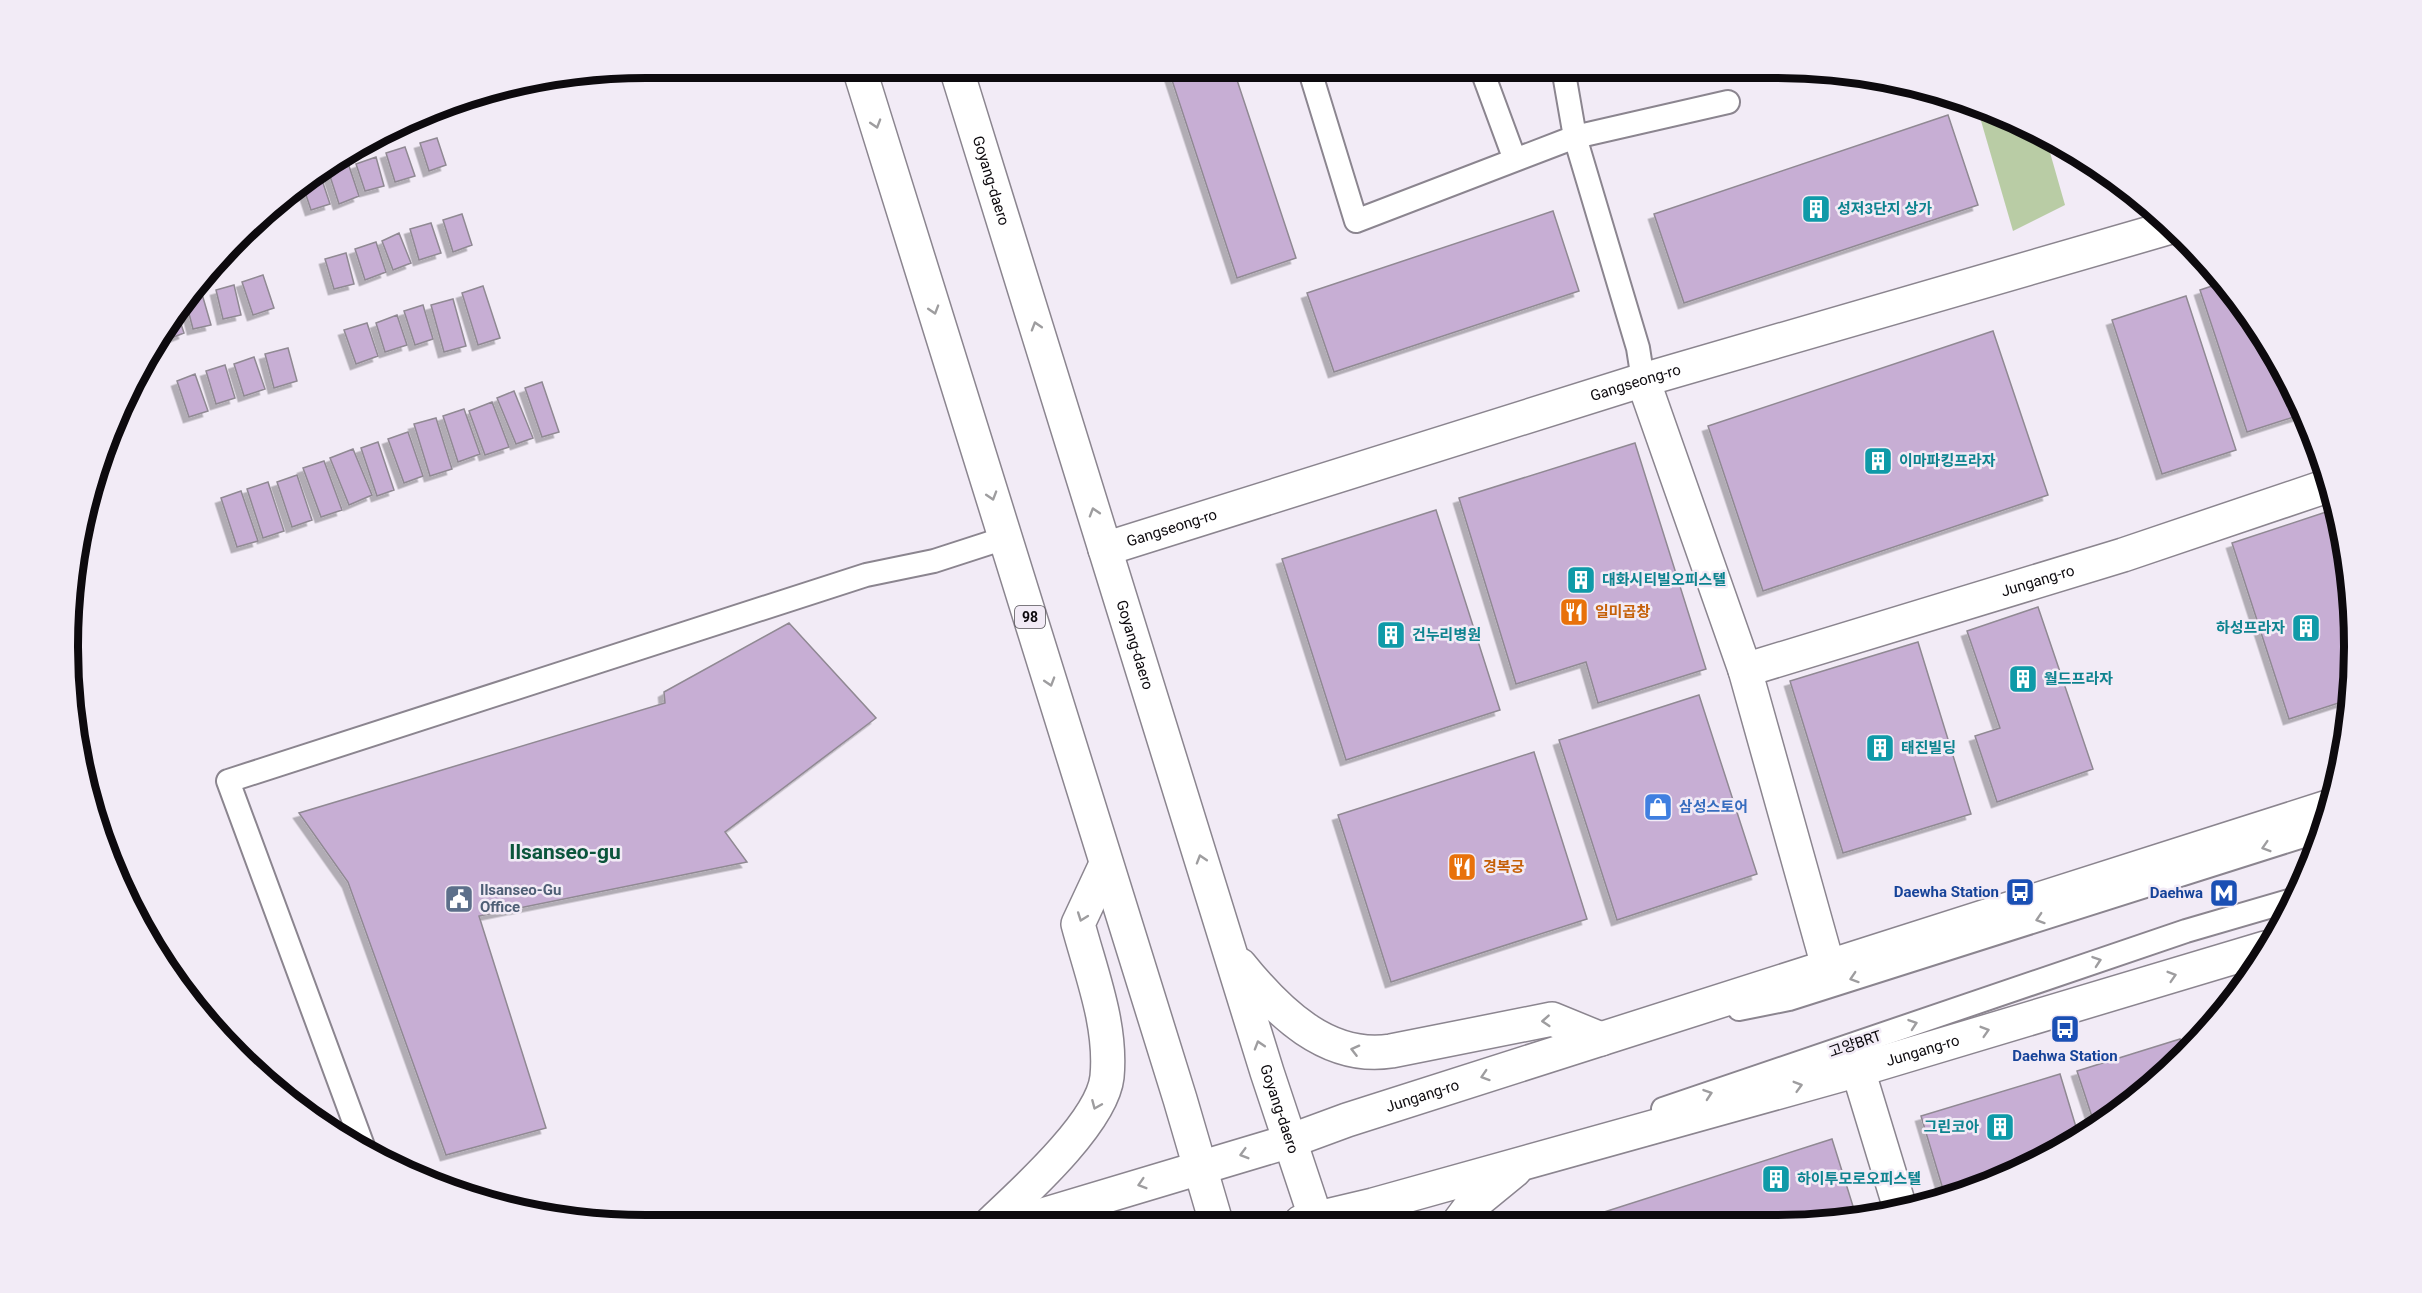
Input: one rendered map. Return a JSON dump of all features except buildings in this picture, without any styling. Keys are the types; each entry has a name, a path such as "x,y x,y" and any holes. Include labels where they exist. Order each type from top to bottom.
{"main road":[{"name":"98","path":"862,78 1180,1099 1214,1215"},
{"name":"Goyang-daero","path":"959,78 1290,1141 1309,1215"},
{"name":"Gangseong-ro","path":"1105,549 1643,381 2161,230"},
{"path":"1643,381 1745,670 1828,966"},
{"name":"Jungang-ro","path":"1745,670 2123,555 2322,488"},
{"name":"Jungang-ro","path":"1042,1215 1290,1141 1601,1039 2320,810"},
{"path":"1000,1215 1037,1180 1082,1128 1091,1116 1107,1079 1107,1045 1103,1016 1078,924 1106,864"},
{"name":"Jungang-ro","path":"1333,1215 1858,1070 2255,951"},
{"path":"1231,954 1264,995 1298,1026 1324,1040 1355,1052 1373,1054 1391,1051 1552,1019 1601,1039"},
{"path":"1858,1070 1898,1201"},
{"path":"1465,1215 1472,1206 1524,1163"}],"lane":[{"path":"1312,78 1356,221 1575,137 1728,102"},
{"path":"1485,78 1515,160"},
{"path":"1565,78 1575,137 1638,348 1643,381"},
{"path":"360,1138 228,781 866,575 934,561 1005,538"},
{"path":"1601,1039 1789,999 2313,833"},
{"name":"고양BRT","path":"1414,1193 2186,931 2283,902"}],"green space":[{"path":"1980,116 2049,148 2065,205 2013,231"}],"place":[{"name":"성저3단지 상가","path":"1816,209"},
{"name":"이마파킹프라자","path":"1878,461"},
{"name":"대화시티빌오피스텔","path":"1581,580"},
{"name":"일미곱창","path":"1574,612"},
{"name":"하성프라자","path":"2306,628"},
{"name":"건누리병원","path":"1391,635"},
{"name":"월드프라자","path":"2023,679"},
{"name":"태진빌딩","path":"1880,748"},
{"name":"삼성스토어","path":"1658,807"},
{"name":"경복궁","path":"1462,867"},
{"name":"Daewha Station","path":"2020,892"},
{"name":"Daehwa","path":"2224,893"},
{"name":"Ilsanseo-Gu Office","path":"459,899"},
{"name":"Daehwa Station","path":"2065,1029"},
{"name":"그린코아","path":"2000,1127"},
{"name":"하이투모로오피스텔","path":"1776,1179"}],"district":[{"name":"Ilsanseo-gu","path":"565,852"}]}
